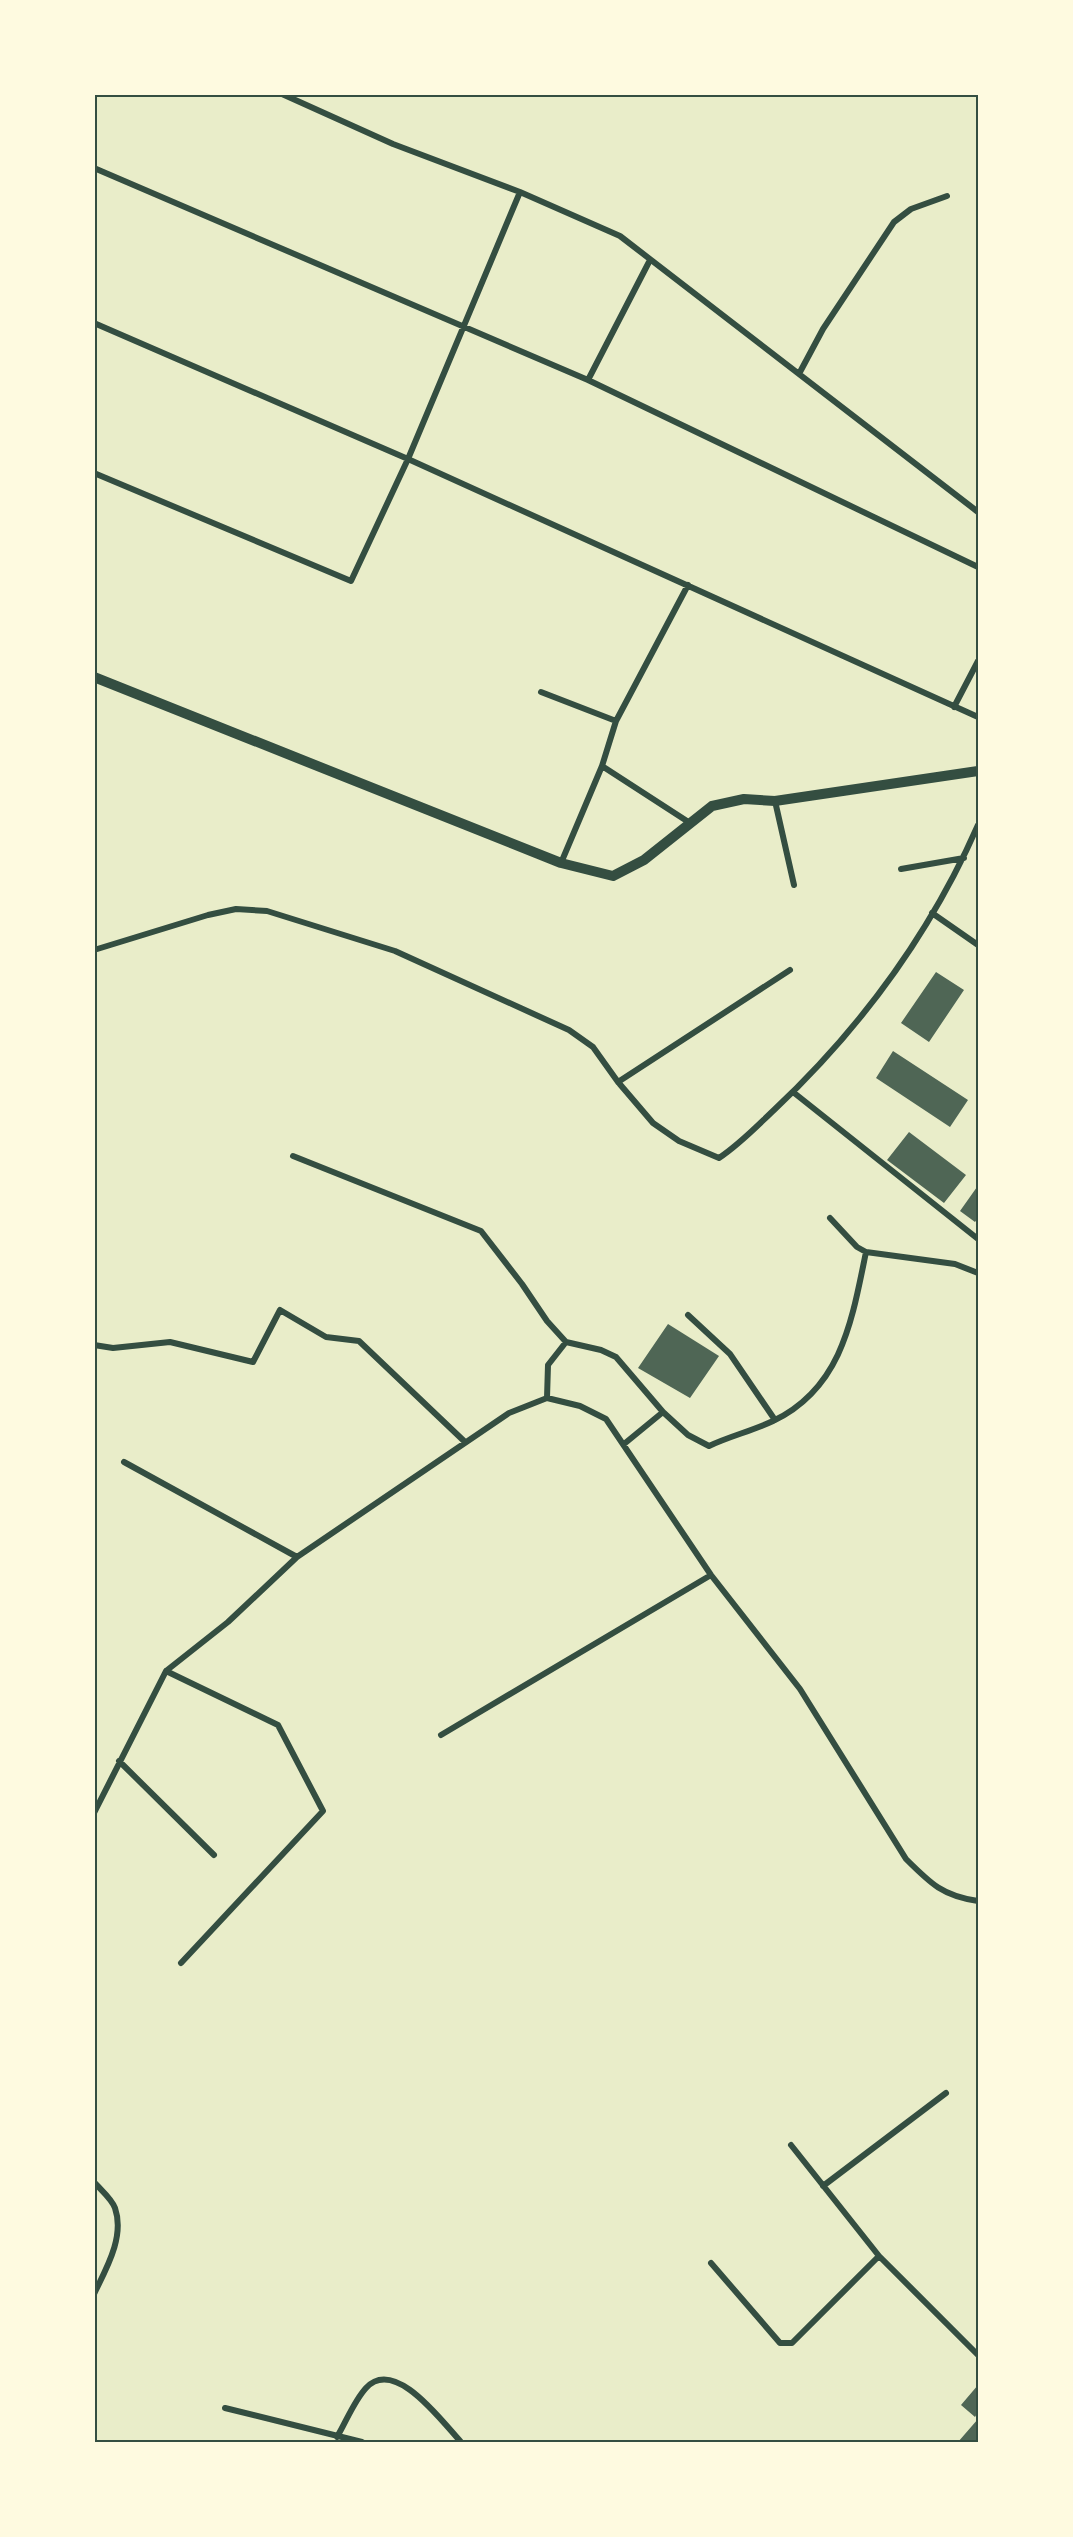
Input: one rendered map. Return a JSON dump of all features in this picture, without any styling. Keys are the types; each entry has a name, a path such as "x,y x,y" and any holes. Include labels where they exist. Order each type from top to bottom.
{"street":[{"path":"282,94 393,144 520,192 620,236 800,372 978,512"},
{"path":"94,168 588,380 978,567"},
{"path":"94,473 351,581 408,459 520,192"},
{"path":"800,372 823,329 894,222 911,209 947,196"},
{"path":"588,380 650,260"},
{"path":"94,323 408,459 888,674 978,717"},
{"path":"561,863 602,766 616,721 688,585"},
{"path":"954,707 978,661"},
{"path":"94,677 561,863 613,876 644,860 712,806 744,799 775,801 978,771"},
{"path":"541,692 616,721"},
{"path":"602,766 690,823"},
{"path":"775,801 794,885"},
{"path":"94,950 208,915 236,909 267,911 395,951 569,1030 593,1047 618,1082 653,1123 679,1140 719,1158 793,1092 850,1031 884,988 932,913 963,858 978,825"},
{"path":"901,869 963,858"},
{"path":"932,913 978,945"},
{"path":"618,1082 790,970"},
{"path":"793,1092 978,1239"},
{"path":"293,1156 481,1231 522,1284 547,1322 566,1342 616,1357 663,1412 688,1435 709,1446 775,1420 809,1399 838,1356 852,1320 866,1252"},
{"path":"830,1218 857,1247 866,1252 956,1264 978,1273"},
{"path":"94,1345 113,1348 170,1342 253,1362 280,1310 326,1337 359,1341 464,1442"},
{"path":"688,1316 730,1354 775,1420"},
{"path":"547,1398 548,1365 566,1342"},
{"path":"94,1813 165,1671 228,1622 297,1557 509,1413 547,1398 580,1406 606,1419 711,1575 800,1689 906,1859 928,1881 954,1897 978,1900"},
{"path":"624,1444 663,1412"},
{"path":"124,1462 297,1557"},
{"path":"441,1735 711,1575"},
{"path":"165,1671 278,1725 323,1811 181,1963"},
{"path":"119,1761 214,1855"},
{"path":"823,2186 946,2093"},
{"path":"791,2145 879,2256 978,2355"},
{"path":"94,2182 115,2207 117,2221 113,2254 94,2294"},
{"path":"711,2263 780,2343 792,2343 879,2256"},
{"path":"337,2437 367,2387 384,2380 408,2386 461,2442"},
{"path":"225,2408 362,2442"}],"building":[{"path":"936,972 964,990 929,1042 901,1023"},
{"path":"893,1051 968,1100 950,1127 876,1078"},
{"path":"909,1132 966,1175 944,1203 887,1160"},
{"path":"977,1187 978,1218 975,1222 960,1211"},
{"path":"668,1324 719,1356 690,1398 638,1368"},
{"path":"978,2385 978,2412 975,2417 961,2405"},
{"path":"978,2419 978,2442 958,2442"}]}
